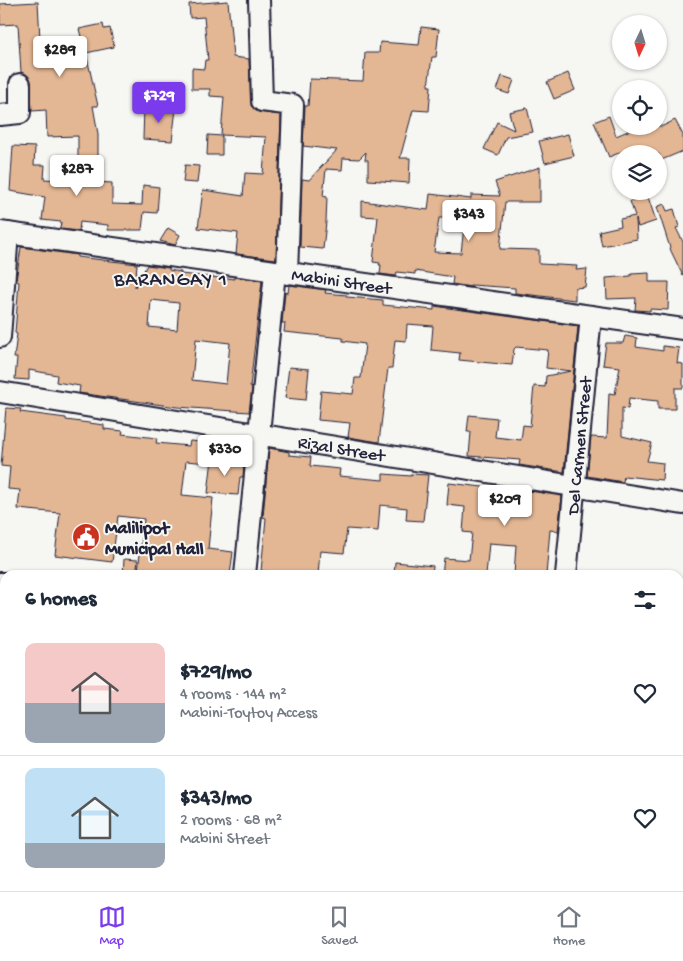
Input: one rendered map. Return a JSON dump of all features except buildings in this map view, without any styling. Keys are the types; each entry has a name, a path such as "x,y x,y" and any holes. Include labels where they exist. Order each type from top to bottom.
{"street":[{"path":"246,570 260,436 281,273 292,105 262,102 259,0"},
{"path":"0,115 20,114 20,84"},
{"path":"0,337 4,232"},
{"name":"Mabini Street","path":"4,232 683,329"},
{"name":"Del Carmen Street","path":"566,570 591,316"},
{"name":"Rizal Street","path":"0,392 683,504"}],"place":[{"name":"Malilipot Municipal Hall","path":"86,537"}],"district":[{"name":"BARANGAY 1","path":"171,278"}]}
